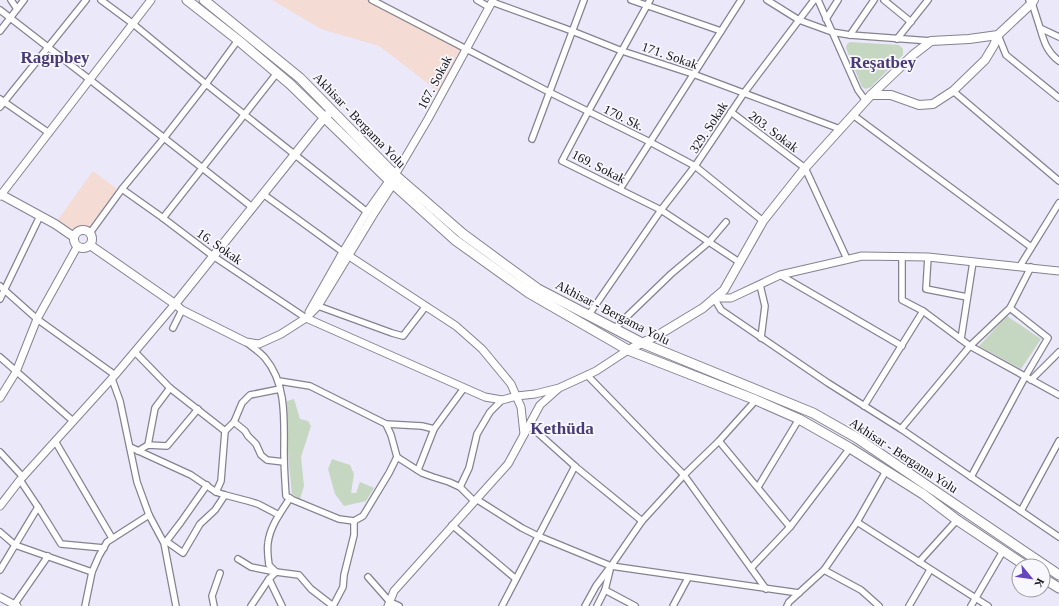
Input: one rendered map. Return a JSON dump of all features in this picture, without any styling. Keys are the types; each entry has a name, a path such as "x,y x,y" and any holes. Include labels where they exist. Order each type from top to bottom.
{"main road":[{"name":"Akhisar - Bergama Yolu","path":"187,0 238,40 290,84 324,118 455,240 529,293 628,350 756,400 799,419 850,448 923,494 957,520 1014,558"},
{"name":"Akhisar - Bergama Yolu","path":"204,0 300,78 332,110 392,180 538,289 642,343 765,393 819,417 857,438 1059,575"},
{"path":"868,98 891,95 919,105 933,104 953,91 985,60 998,35 1032,1"},
{"path":"628,350 660,334 703,308 724,290 763,220 805,168 868,98 913,55 931,41 970,39 998,35"},
{"path":"90,245 178,307 213,256 332,110"},
{"path":"0,195 55,224 74,237"},
{"path":"85,230 90,233 92,243 86,248 77,247 74,242 74,237 77,232 85,230"}],"street":[{"path":"11,0 17,9"},
{"path":"0,31 24,0"},
{"path":"0,107 2,101 86,0"},
{"path":"101,0 132,23 294,155 367,212"},
{"path":"0,195 151,0"},
{"name":"170. Sk.","path":"372,0 695,166 763,220"},
{"name":"171. Sokak","path":"476,0 491,3 572,31 622,51 694,74 840,129"},
{"path":"532,139 584,0"},
{"path":"631,0 648,3 721,31"},
{"path":"620,189 741,0"},
{"path":"767,0 799,20 832,32 850,35 931,41"},
{"name":"329. Sokak","path":"588,316 622,266 695,166 744,93 814,0"},
{"path":"818,0 858,90 868,98"},
{"path":"826,18 838,0"},
{"path":"850,35 874,0"},
{"path":"884,0 911,22"},
{"path":"896,39 928,0"},
{"path":"1032,1 1044,44 1059,61"},
{"name":"167. Sokak","path":"392,180 428,119 491,3"},
{"name":"169. Sokak","path":"648,3 562,161 662,210 739,262"},
{"path":"0,10 90,79 252,208"},
{"path":"1040,28 1059,37"},
{"path":"998,35 1006,55 1059,98"},
{"path":"90,233 122,189 206,84 238,40"},
{"path":"163,218 277,73"},
{"path":"953,91 1059,181"},
{"path":"2,101 49,133"},
{"name":"203. Sokak","path":"731,112 805,168"},
{"path":"853,115 1031,247"},
{"path":"805,168 847,259"},
{"path":"246,342 259,344 281,334 306,318 318,306 367,212 392,180"},
{"path":"306,318 312,306 392,180"},
{"name":"16. Sokak","path":"122,189 213,256 306,318"},
{"path":"263,194 345,254 456,326 482,349 511,384 517,396 521,407 524,435"},
{"path":"1020,266 1059,203"},
{"path":"0,299 2,287 40,216"},
{"path":"614,329 671,274 709,242 726,222"},
{"path":"0,398 16,372 38,319 77,247"},
{"path":"714,298 731,298 780,275 862,256 928,257 1059,271"},
{"path":"902,256 902,300 923,311 970,346 1059,395"},
{"path":"928,257 926,289 967,297"},
{"path":"960,339 973,262"},
{"path":"902,429 970,346 1010,308 1031,267"},
{"path":"780,275 902,346"},
{"path":"760,285 765,306 761,338"},
{"path":"2,287 38,319 113,377 120,401 137,482 149,515 165,542 176,606"},
{"path":"714,298 721,310 761,338 828,384 902,429 1059,537"},
{"path":"318,306 403,336 426,306"},
{"path":"173,328 178,307"},
{"path":"178,307 246,342 265,357 275,373 284,408 284,462 286,496 339,519 354,521 363,516 397,457 391,435 386,424"},
{"path":"1,504 21,478 135,352 178,307"},
{"path":"971,477 1025,377 1048,338 1010,308"},
{"path":"864,406 923,311"},
{"path":"306,318 485,397 502,400 559,388 596,371 628,350"},
{"path":"135,352 170,388 198,408 224,430"},
{"path":"1031,380 1059,352"},
{"path":"0,357 73,421"},
{"path":"587,375 684,475 766,589"},
{"path":"278,381 310,386 386,424 422,426 434,429"},
{"path":"148,445 155,408 170,388"},
{"path":"418,470 434,429 464,388"},
{"path":"389,604 394,591 508,464 540,405 559,388"},
{"path":"216,492 221,481 224,430 234,422 242,403 250,395 280,389"},
{"path":"460,487 469,468 477,434 490,412 502,400"},
{"path":"585,606 596,586 642,521 756,400"},
{"path":"138,451 148,445 167,446 198,408"},
{"path":"758,487 799,419"},
{"path":"234,422 245,431 256,444 261,455 267,460 284,462"},
{"path":"530,425 575,466 642,521"},
{"path":"55,441 112,538"},
{"path":"719,441 790,527"},
{"path":"1021,511 1059,441"},
{"path":"130,447 192,475 216,492 253,502 279,515"},
{"path":"751,568 790,527 850,448"},
{"path":"0,452 21,478 61,544 104,548"},
{"path":"397,457 418,470 460,487 475,500 522,528 611,566 799,593"},
{"path":"502,606 575,466"},
{"path":"790,605 799,593 824,570 857,522 886,471"},
{"path":"165,542 207,485"},
{"path":"165,542 183,553 200,524 215,510 225,495"},
{"path":"276,572 269,565 267,544 272,528 290,498"},
{"path":"0,570 38,507"},
{"path":"85,606 92,572 107,542 149,515"},
{"path":"919,562 957,520"},
{"path":"238,559 251,566 298,575 333,606 343,587 344,575 354,536 354,521"},
{"path":"857,522 988,606"},
{"path":"452,525 516,579"},
{"path":"0,532 15,545 92,572"},
{"path":"971,606 1003,551"},
{"path":"0,596 16,605 48,556"},
{"path":"597,606 605,590 611,566"},
{"path":"824,570 861,590 879,606"},
{"path":"909,606 930,570"},
{"path":"252,606 269,579 276,572"},
{"path":"214,606 212,596 220,573"},
{"path":"368,577 389,604 399,606"},
{"path":"673,606 688,578"},
{"path":"269,579 282,606"},
{"path":"605,590 635,606"}],"shaded area":[{"path":"272,0 372,0 466,49 441,94 379,46 321,29"},
{"path":"93,171 117,189 88,230 81,228 77,229 73,233 57,221"}],"green space":[{"path":"850,42 899,45 903,49 903,55 871,87 866,89 862,87 846,48 847,44"},
{"path":"1007,316 1041,339 1021,369 979,346"},
{"path":"294,399 300,419 308,421 311,426 301,457 304,486 300,499 292,494 287,436 287,401"},
{"path":"332,459 350,465 354,474 351,493 356,493 360,482 374,488 366,501 344,506 335,494 328,469"}],"district":[{"name":"Ragıpbey","path":"55,57"},
{"name":"Reşatbey","path":"883,62"},
{"name":"Kethüda","path":"562,428"}]}
